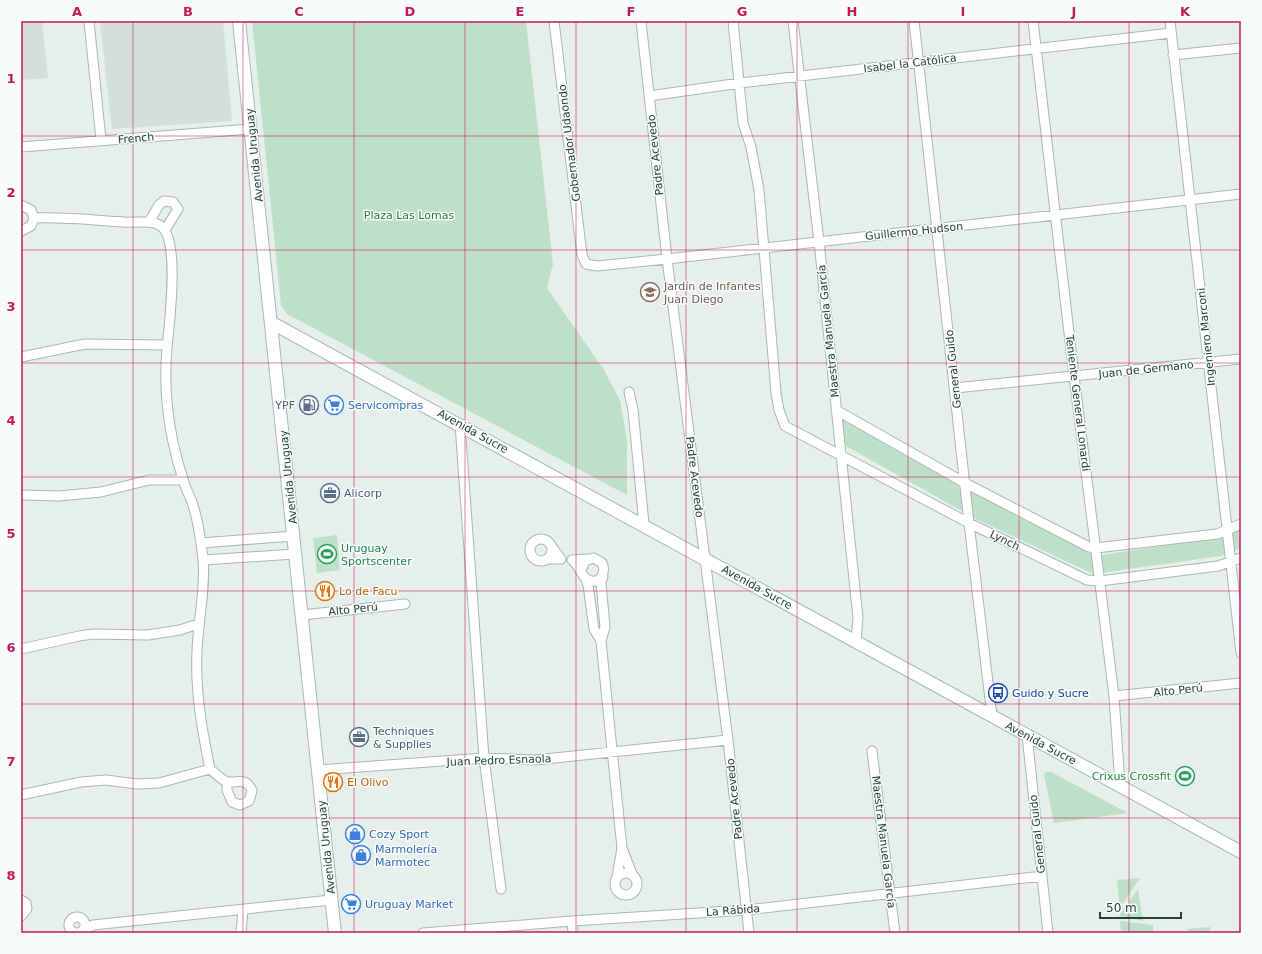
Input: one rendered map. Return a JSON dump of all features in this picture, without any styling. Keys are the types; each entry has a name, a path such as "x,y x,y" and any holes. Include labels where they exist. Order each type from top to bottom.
{"main road":[{"name":"Avenida Uruguay","path":"239,21 272,323 335,933"},
{"name":"Avenida Sucre","path":"272,323 644,524 1241,852"}],"street":[{"path":"89,21 101,140"},
{"name":"Gobernador Udaondo","path":"554,21 582,255 586,264"},
{"name":"Padre Acevedo","path":"641,21 667,259 728,740 749,933"},
{"path":"733,21 743,122 751,147 759,190 765,248"},
{"name":"Maestra Manuela García","path":"793,21 819,242 858,618 856,641"},
{"name":"General Guido","path":"914,21 938,229 969,523 992,716"},
{"name":"Teniente General Lonardi","path":"1033,21 1074,376 1114,696 1120,785"},
{"name":"Ingeniero Marconi","path":"1170,21 1241,653"},
{"name":"Isabel la Católica","path":"649,96 740,83 1171,33"},
{"path":"1173,55 1241,48"},
{"name":"French","path":"21,147 251,128"},
{"name":"Guillermo Hudson","path":"586,264 597,266 667,259 1241,194"},
{"path":"149,222 159,205 164,201 173,202 178,209 165,230"},
{"path":"21,205 31,210 34,218 32,226 21,231"},
{"path":"34,218 63,217 133,223 149,222 162,226 168,236 172,277 172,310 165,370 167,407 173,444 183,480 193,506 203,560 202,595 198,624 197,691 210,769 227,782"},
{"name":"Lynch","path":"765,248 776,393 779,410 785,426 969,523 1079,577 1100,581 1218,566 1241,558"},
{"path":"21,357 85,344 167,345"},
{"name":"Juan de Germano","path":"955,388 1241,359"},
{"path":"629,392 633,410 644,524"},
{"path":"836,410 965,483 1082,544 1096,548 1217,534 1241,524"},
{"path":"460,424 484,758 501,889"},
{"path":"21,494 60,496 79,495 101,492 149,480 183,480"},
{"path":"201,544 294,536"},
{"path":"561,559 550,543 543,538 534,540 530,552 532,556 540,561 548,559 572,560 594,558 602,563 604,572 601,583 605,627 601,641 622,848 618,877 615,885 618,892 622,894 630,894 634,892 638,885 622,848"},
{"path":"548,559 551,556 552,547"},
{"path":"203,560 295,554"},
{"path":"589,559 582,565 588,585 594,629 601,641"},
{"path":"572,560 584,574 595,581 602,576"},
{"name":"Alto Perú","path":"302,614 405,604"},
{"path":"21,649 79,636 100,634 148,635 180,630 198,624"},
{"name":"Alto Perú","path":"1114,696 1241,683"},
{"name":"General Guido","path":"1027,735 1048,933"},
{"name":"Juan Pedro Esnaola","path":"318,770 484,758 535,760 728,740"},
{"name":"Maestra Manuela García","path":"872,752 895,933"},
{"path":"21,796 82,782 106,780 137,784 158,783 210,769"},
{"path":"618,877 624,873 632,874"},
{"name":"La Rábida","path":"423,933 572,921 746,910 1042,876"},
{"path":"21,900 26,904 27,909 21,916"},
{"path":"89,923 82,931 78,933 73,931 70,927 70,922 73,918 78,917 89,923 243,910 331,900"},
{"path":"241,933 243,910"},
{"path":"572,921 573,933"}],"shaded area":[{"path":"21,21 42,21 48,78 21,80"},
{"path":"100,21 223,21 232,121 112,129"}],"green space":[{"name":"Plaza Las Lomas","path":"252,21 526,21 553,264 547,288 604,370 620,400 627,440 627,495 287,314 281,305"},
{"path":"841,419 964,487 1095,556 1220,537 1241,528 1241,548 1221,556 1093,574 974,518 846,446"},
{"name":"Uruguay Sportscenter","path":"337,535 340,570 317,573 313,538"},
{"path":"1046,772 1051,772 1128,813 1054,823 1044,775"},
{"path":"1140,878 1120,908 1117,880"},
{"path":"1138,889 1143,921 1119,916"},
{"path":"1120,921 1153,925 1153,932 1121,933"},
{"path":"1210,927 1210,933 1191,933 1186,929"}],"place":[{"name":"Jardín de Infantes Juan Diego","path":"650,292"},
{"name":"YPF","path":"309,405"},
{"name":"Servicompras","path":"334,405"},
{"name":"Alicorp","path":"330,493"},
{"name":"Uruguay Sportscenter","path":"327,554"},
{"name":"Lo de Facu","path":"325,591"},
{"name":"Guido y Sucre","path":"998,693"},
{"name":"Techniques & Supplies","path":"359,737"},
{"name":"Crixus Crossfit","path":"1185,776"},
{"name":"El Olivo","path":"333,782"},
{"name":"Cozy Sport","path":"355,834"},
{"name":"Marmolería Marmotec","path":"361,855"},
{"name":"Uruguay Market","path":"351,904"}]}
